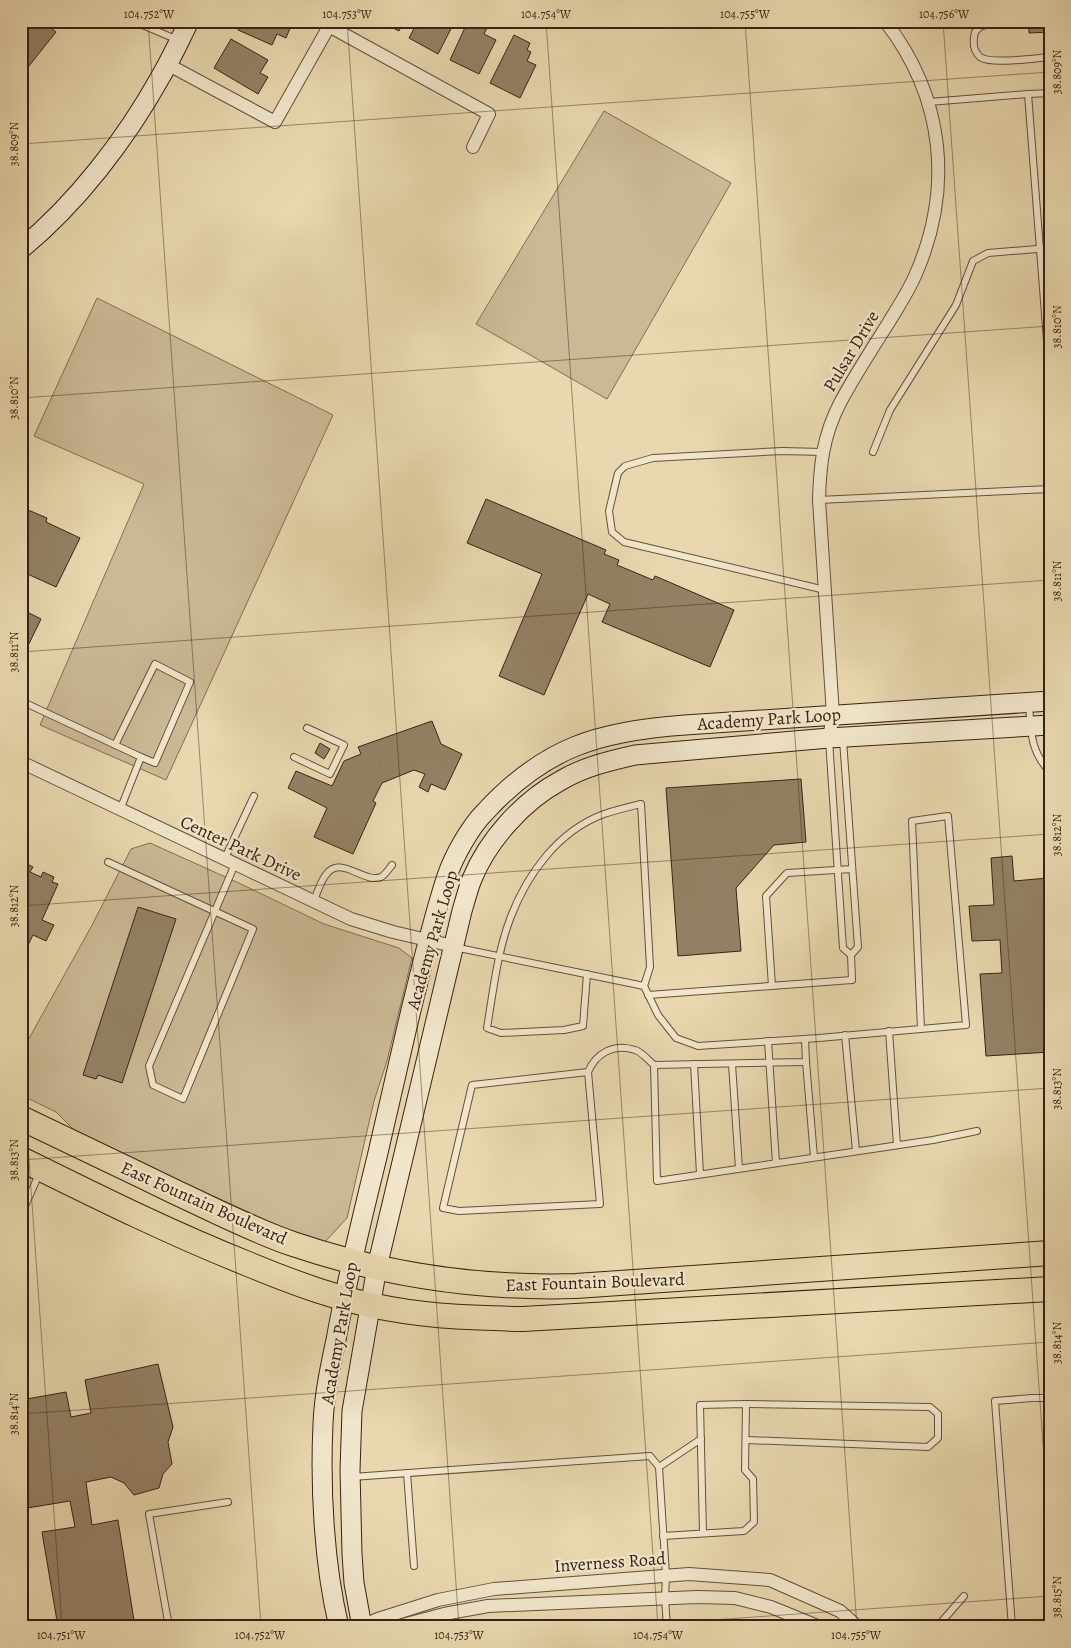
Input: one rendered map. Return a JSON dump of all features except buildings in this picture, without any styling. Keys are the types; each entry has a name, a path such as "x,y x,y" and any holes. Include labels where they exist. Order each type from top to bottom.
{"highway":[{"name":"East Fountain Boulevard","path":"21,1118 213,1210 293,1244 398,1273 445,1280 500,1286 576,1286 1050,1253"},
{"name":"East Fountain Boulevard","path":"31,1164 229,1257 282,1278 390,1309 450,1316 523,1319 1050,1289"}],"street":[{"path":"23,245 80,190 114,149 143,107 188,21"},
{"name":"Pulsar Drive","path":"836,738 819,500 822,452 831,421 840,403 915,277 928,239 935,203 938,166 934,122 929,102 913,62 900,39 885,21"},
{"path":"167,64 275,122 330,24 489,114 473,148"},
{"name":"Academy Park Loop","path":"339,1627 334,1605 327,1547 322,1458 327,1384 352,1261 428,941 448,873 463,843 483,813 524,775 544,761 587,740 613,733 646,728 1050,701"},
{"name":"Academy Park Loop","path":"361,1626 354,1583 350,1477 352,1411 377,1267 453,946 473,878 488,849 524,808 559,781 605,762 635,755 836,738 1050,725"},
{"name":"Center Park Drive","path":"21,762 369,926 453,946"},
{"name":"Inverness Road","path":"361,1626 438,1600 494,1589 689,1574 770,1580 840,1611 858,1627"},
{"name":"Inverness Road","path":"395,1627 444,1614 488,1606 665,1598 735,1598 771,1607 820,1627"}],"lane":[{"path":"133,21 179,41"},
{"path":"993,22 980,27 975,32 973,42 976,52 982,58 997,60 1050,57"},
{"path":"929,102 1050,93"},
{"path":"1028,94 1050,379"},
{"path":"873,452 890,410 956,305 973,261 988,253 1050,248"},
{"path":"822,452 782,450 653,458 625,466 618,473 609,511 612,532 624,542 825,590"},
{"path":"819,500 1050,489"},
{"path":"21,701 115,745 155,763 190,682 156,664 115,745"},
{"path":"1029,702 1033,747 1041,763 1050,772"},
{"path":"294,757 330,774 344,745 307,728"},
{"path":"648,995 852,980 851,955 858,947 852,869 836,738"},
{"path":"836,738 838,870 843,948 851,955"},
{"path":"120,810 141,757"},
{"path":"108,862 215,910 253,929 183,1098 153,1085 149,1066 215,910 254,796"},
{"path":"587,974 583,1026 564,1030 501,1033 487,1028 500,956 510,920 521,895 540,863 562,839 604,814 641,804 650,967 644,986 658,1015 676,1038 698,1046 845,1036 966,1025 948,816 912,821 921,1029"},
{"path":"314,901 325,876 333,869 344,868 375,878 385,874 392,865"},
{"path":"772,986 766,896 787,873 852,869"},
{"path":"453,946 644,986"},
{"path":"889,1031 897,1145"},
{"path":"845,1036 856,1151"},
{"path":"805,1038 814,1157"},
{"path":"768,1041 776,1163"},
{"path":"588,1072 472,1085 443,1208 459,1211 600,1204 588,1072 593,1061 607,1051 617,1049 636,1050 654,1065 806,1062"},
{"path":"694,1064 700,1174"},
{"path":"732,1064 740,1168"},
{"path":"654,1065 657,1181 897,1145 976,1131"},
{"path":"21,1214 31,1164"},
{"path":"1012,1627 995,1401 1050,1398"},
{"path":"703,1533 700,1404 930,1406 938,1414 938,1438 928,1447 746,1440"},
{"path":"663,1536 744,1531 754,1522 753,1479 745,1470 746,1404"},
{"path":"659,1467 701,1439"},
{"path":"350,1477 650,1456 659,1467 666,1575 667,1627"},
{"path":"407,1473 414,1566"},
{"path":"169,1627 149,1514 228,1502"},
{"path":"937,1627 964,1596"}],"shaded area":[{"path":"604,111 731,183 607,399 476,324"},
{"path":"97,298 333,415 166,780 40,725 144,484 34,436"},
{"path":"150,843 324,924 399,948 412,958 387,1061 374,1101 347,1218 324,1243 301,1236 77,1133 56,1112 21,1095 22,1051 91,927 131,849"}]}
